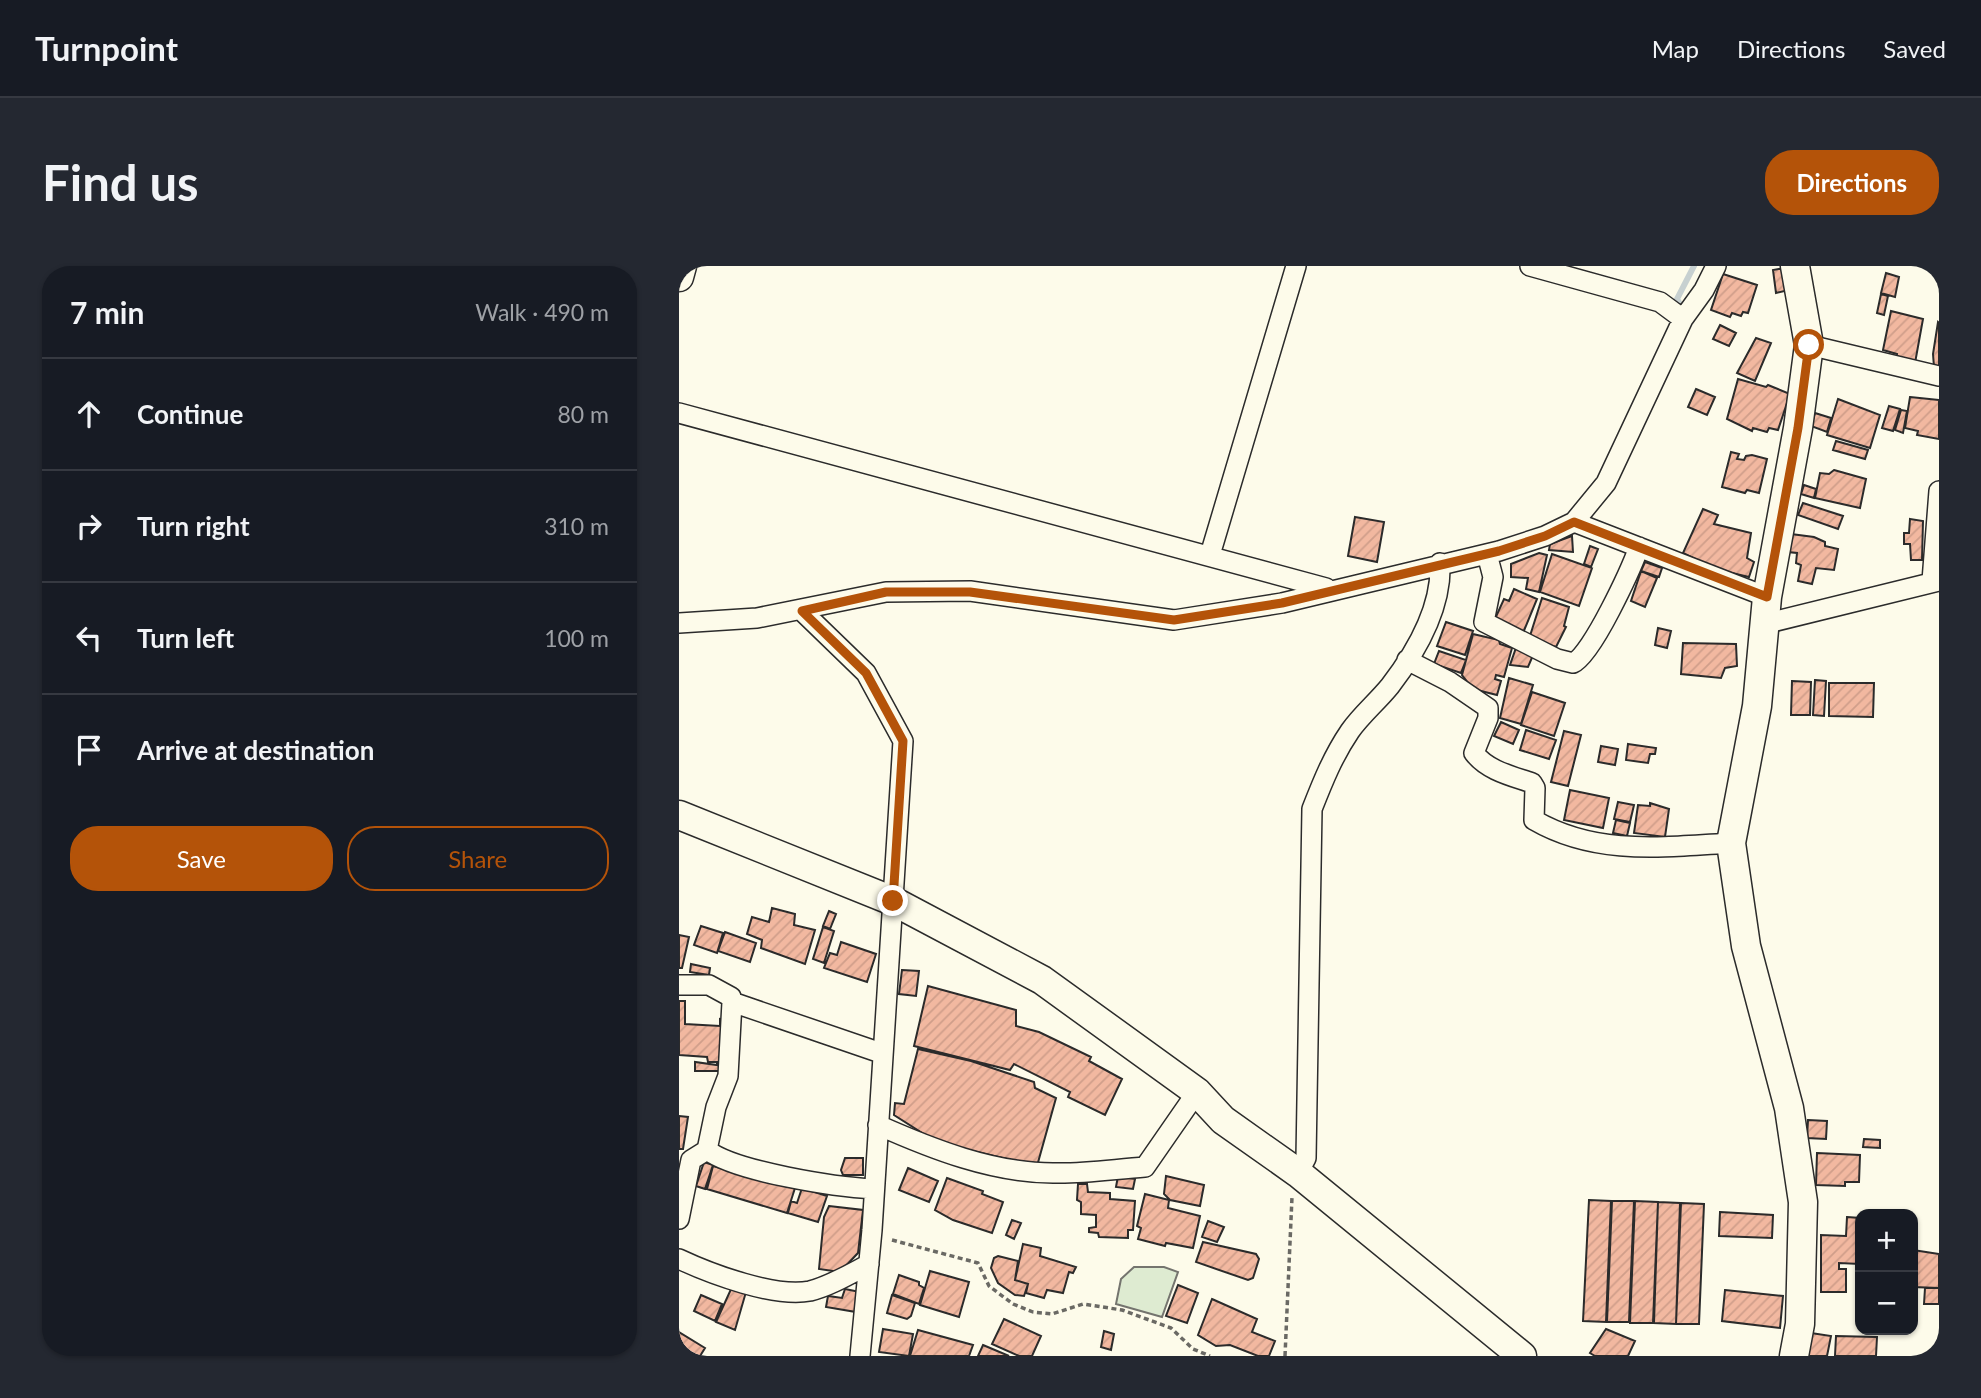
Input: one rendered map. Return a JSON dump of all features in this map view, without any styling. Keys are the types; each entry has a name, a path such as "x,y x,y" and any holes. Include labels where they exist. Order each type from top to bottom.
{"street":[{"path":"679,277 682,266"},
{"path":"1210,555 1296,266"},
{"path":"1530,266 1660,302 1683,319"},
{"path":"679,623 802,611 886,592 970,592 1174,620 1282,603 1440,563 1487,554 1545,536 1574,522 1606,483 1683,319 1705,290 1716,266"},
{"path":"1794,1356 1800,1324 1803,1202 1789,1108 1746,946 1731,843 1757,706 1765,611 1798,428 1809,345 1795,266"},
{"path":"1809,345 1939,376"},
{"path":"679,413 1210,555 1309,586 1333,589"},
{"path":"1574,522 1639,547 1765,611 1935,581 1939,491"},
{"path":"1487,554 1493,577 1484,622 1557,659 1573,663 1582,655 1609,611 1639,547"},
{"path":"1298,1173 1305,1158 1313,809 1328,769 1351,729 1389,686 1407,660 1433,610 1441,582 1440,563"},
{"path":"802,611 866,673 903,741 881,1054 872,1230 860,1356"},
{"path":"1407,660 1450,682 1488,708 1488,718 1474,753 1481,762 1500,772 1532,783 1535,788 1534,820 1548,828 1618,848 1731,843"},
{"path":"679,815 893,901 1042,980 1197,1092 1223,1120 1298,1173 1522,1356"},
{"path":"679,985 709,985 731,997 732,1002 728,1076 716,1107 707,1150 691,1160 679,1219"},
{"path":"732,1002 881,1054"},
{"path":"878,1125 933,1149 1028,1172 1072,1173 1145,1167 1197,1092"},
{"path":"707,1150 724,1160 824,1185 874,1189"},
{"path":"679,1259 730,1280 806,1292 869,1264"}],"path":[{"path":"1285,1356 1291,1200 1298,1173"},
{"path":"872,1230 904,1244 978,1264 989,1286 1013,1304 1033,1312 1052,1314 1083,1304 1122,1310 1171,1328 1193,1349 1210,1356"}],"green space":[{"path":"1134,1267 1164,1267 1178,1272 1162,1317 1116,1304 1121,1279"}],"building":[{"path":"1785,268 1789,290 1776,293 1773,270"},
{"path":"1886,273 1899,277 1895,297 1881,293"},
{"path":"1723,274 1757,285 1748,313 1743,312 1741,316 1732,313 1730,317 1711,310"},
{"path":"1881,294 1888,296 1884,315 1877,313"},
{"path":"1891,311 1923,319 1915,363 1896,360 1897,354 1883,350"},
{"path":"1938,322 1939,369 1934,367 1933,354"},
{"path":"1720,325 1736,333 1729,346 1713,339"},
{"path":"1756,338 1771,343 1755,381 1737,373"},
{"path":"1738,379 1766,387 1768,385 1790,394 1778,430 1769,428 1767,432 1753,428 1752,431 1727,419"},
{"path":"1696,389 1715,397 1707,415 1688,407"},
{"path":"1910,397 1939,400 1939,439 1917,435 1918,431 1905,428"},
{"path":"1838,399 1880,415 1870,448 1827,435"},
{"path":"1889,406 1900,409 1893,431 1882,428"},
{"path":"1901,410 1907,411 1903,433 1895,430"},
{"path":"1815,413 1831,418 1827,432 1811,426"},
{"path":"1836,441 1868,450 1865,459 1833,450"},
{"path":"1731,452 1739,454 1737,459 1744,460 1746,456 1752,455 1767,459 1759,493 1747,490 1745,493 1722,487"},
{"path":"1834,470 1866,479 1860,508 1815,498 1820,473 1829,474"},
{"path":"1804,485 1816,489 1814,498 1801,494"},
{"path":"1803,503 1843,516 1838,529 1798,515"},
{"path":"1703,509 1718,515 1714,524 1751,533 1747,558 1754,562 1749,577 1715,569 1683,553"},
{"path":"1355,517 1384,522 1377,562 1348,556"},
{"path":"1910,519 1923,521 1922,560 1911,560 1910,544 1904,544 1904,533 1909,533"},
{"path":"1791,534 1814,537 1825,542 1825,546 1838,549 1834,570 1816,568 1812,584 1798,581 1801,565 1796,563 1797,553 1788,552"},
{"path":"1572,536 1573,552 1549,550 1550,544"},
{"path":"1590,546 1598,549 1591,567 1584,564"},
{"path":"1539,553 1547,555 1539,592 1526,589 1528,578 1511,577 1511,564"},
{"path":"1552,554 1592,568 1579,606 1540,592"},
{"path":"1645,562 1662,568 1659,577 1641,571"},
{"path":"1641,571 1657,578 1645,607 1631,601"},
{"path":"1514,589 1537,599 1523,633 1494,621 1504,599 1509,601"},
{"path":"1542,598 1569,607 1564,626 1566,627 1556,647 1529,639"},
{"path":"1446,622 1473,631 1465,655 1437,646"},
{"path":"1658,628 1671,631 1667,648 1655,645"},
{"path":"1473,634 1499,640 1500,644 1512,648 1504,677 1496,675 1495,679 1501,681 1497,695 1473,689 1462,675"},
{"path":"1683,643 1736,644 1737,666 1725,668 1721,678 1681,674"},
{"path":"1517,645 1534,653 1528,667 1510,665"},
{"path":"1439,651 1466,660 1461,673 1434,664"},
{"path":"1509,678 1533,685 1521,724 1500,718"},
{"path":"1815,680 1826,681 1824,716 1813,715"},
{"path":"1792,681 1811,682 1810,715 1791,715"},
{"path":"1829,683 1874,683 1873,717 1829,716"},
{"path":"1532,692 1565,703 1554,736 1521,725"},
{"path":"1501,722 1519,730 1513,744 1494,736"},
{"path":"1526,730 1556,740 1549,759 1520,750"},
{"path":"1564,731 1581,735 1568,786 1551,782"},
{"path":"1628,744 1656,748 1655,754 1650,754 1648,763 1626,760"},
{"path":"1601,746 1618,749 1615,765 1598,762"},
{"path":"1570,790 1609,798 1603,828 1564,820"},
{"path":"1618,802 1634,805 1630,822 1614,819"},
{"path":"1650,803 1669,809 1665,837 1634,833 1638,805 1650,806"},
{"path":"1616,820 1630,823 1627,836 1613,833"},
{"path":"772,908 795,914 794,925 815,930 805,964 761,948 762,940 747,934 752,917 769,922"},
{"path":"829,911 836,914 830,929 823,926"},
{"path":"701,926 723,933 717,953 694,945"},
{"path":"823,927 834,931 824,963 813,959"},
{"path":"725,932 756,943 750,962 718,951"},
{"path":"679,935 689,937 682,968 679,968"},
{"path":"841,942 876,954 867,982 824,968 830,953 837,955"},
{"path":"691,964 710,968 709,975 690,972"},
{"path":"902,970 919,971 916,996 899,994"},
{"path":"928,986 1016,1010 1016,1026 1039,1032 1091,1057 1089,1061 1122,1079 1105,1115 1068,1097 1070,1092 1014,1064 1010,1070 914,1046"},
{"path":"679,1001 685,1001 685,1024 720,1026 720,1019 726,1020 724,1071 695,1071 695,1062 717,1065 717,1062 708,1062 707,1057 679,1055"},
{"path":"918,1049 971,1061 1034,1082 1035,1088 1056,1098 1037,1166 938,1143 894,1115 895,1103 904,1104"},
{"path":"679,1116 688,1117 683,1149 679,1149"},
{"path":"1808,1120 1827,1121 1826,1139 1807,1138"},
{"path":"1864,1139 1880,1140 1880,1148 1863,1147"},
{"path":"1817,1153 1860,1155 1859,1182 1845,1182 1845,1186 1816,1185"},
{"path":"845,1158 863,1158 863,1175 843,1175 841,1170"},
{"path":"704,1162 713,1165 705,1189 696,1186"},
{"path":"713,1166 795,1188 787,1213 707,1189"},
{"path":"908,1168 938,1181 929,1202 899,1190"},
{"path":"1118,1176 1135,1179 1133,1189 1116,1187"},
{"path":"1166,1176 1204,1185 1200,1206 1170,1200 1164,1194"},
{"path":"947,1178 983,1191 982,1194 1003,1202 992,1233 953,1220 935,1210"},
{"path":"1078,1184 1087,1184 1088,1192 1110,1193 1110,1199 1135,1201 1133,1230 1128,1230 1128,1238 1099,1237 1098,1233 1089,1232 1089,1228 1096,1227 1096,1215 1081,1214 1081,1202 1077,1200"},
{"path":"802,1188 827,1196 818,1222 788,1213 791,1201 797,1203"},
{"path":"1145,1194 1169,1200 1168,1208 1200,1216 1193,1248 1166,1243 1165,1246 1138,1239 1141,1228 1137,1226"},
{"path":"1589,1200 1611,1201 1606,1322 1583,1321"},
{"path":"1612,1201 1634,1201 1629,1322 1607,1322"},
{"path":"1635,1201 1658,1202 1653,1323 1630,1323"},
{"path":"1658,1202 1680,1203 1676,1324 1654,1323"},
{"path":"1681,1203 1704,1204 1699,1324 1676,1324"},
{"path":"829,1206 863,1210 858,1253 840,1272 819,1269 824,1217"},
{"path":"1720,1212 1773,1215 1772,1238 1719,1236"},
{"path":"1847,1217 1855,1218 1855,1264 1839,1263 1839,1269 1846,1269 1846,1292 1821,1292 1821,1235 1846,1236"},
{"path":"1012,1220 1021,1223 1014,1239 1006,1235"},
{"path":"1208,1221 1224,1227 1217,1242 1202,1237"},
{"path":"1203,1242 1256,1254 1259,1259 1253,1278 1248,1280 1196,1262"},
{"path":"1023,1244 1041,1248 1040,1256 1076,1267 1073,1273 1069,1272 1063,1293 1047,1290 1044,1298 1026,1293 1028,1284 1015,1280"},
{"path":"1918,1251 1939,1254 1939,1288 1918,1287"},
{"path":"998,1256 1018,1261 1015,1280 1028,1284 1024,1296 1015,1295 998,1283 991,1268 994,1258"},
{"path":"930,1271 969,1282 959,1317 920,1305"},
{"path":"899,1275 919,1282 924,1288 919,1304 893,1294"},
{"path":"1178,1285 1198,1293 1187,1323 1166,1316"},
{"path":"732,1287 746,1292 735,1330 716,1322"},
{"path":"1925,1288 1939,1288 1939,1304 1924,1304"},
{"path":"845,1289 860,1292 856,1312 826,1307 828,1296 842,1298"},
{"path":"1725,1290 1783,1296 1780,1328 1722,1321"},
{"path":"701,1295 722,1304 715,1321 694,1311"},
{"path":"892,1295 915,1303 911,1316 907,1319 887,1313"},
{"path":"1212,1299 1257,1319 1252,1332 1275,1341 1269,1356 1258,1356 1230,1345 1216,1346 1198,1335"},
{"path":"1004,1319 1041,1336 1032,1356 1019,1356 992,1344"},
{"path":"883,1329 913,1334 909,1356 879,1352"},
{"path":"1606,1329 1635,1341 1628,1356 1595,1356 1590,1353"},
{"path":"918,1330 973,1345 969,1356 910,1356"},
{"path":"1104,1331 1114,1334 1111,1350 1101,1347"},
{"path":"679,1332 705,1348 700,1356 679,1356"},
{"path":"1811,1333 1831,1336 1827,1356 1806,1356"},
{"path":"1836,1336 1877,1337 1876,1356 1835,1356"},
{"path":"983,1345 1009,1356 978,1356"}],"waterway":[{"path":"1682,308 1677,299 1694,266"}],"route":[{"path":"893,901 903,741 866,673 802,611 886,592 970,592 1174,620 1282,603 1499,551 1545,536 1574,522 1767,597 1798,428 1809,345"}]}
